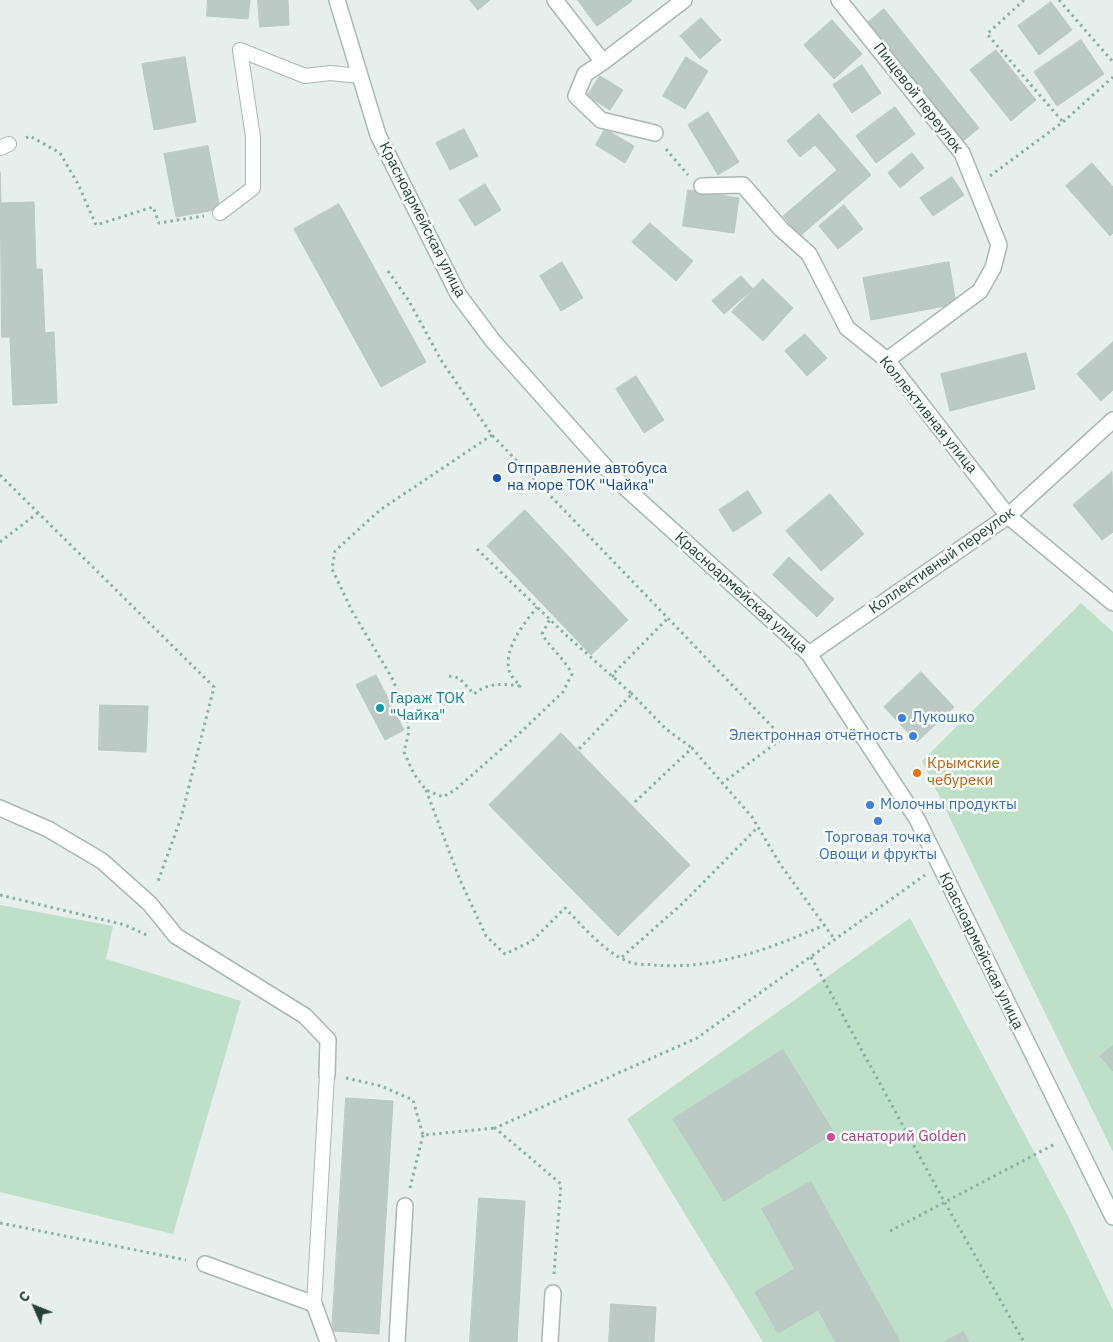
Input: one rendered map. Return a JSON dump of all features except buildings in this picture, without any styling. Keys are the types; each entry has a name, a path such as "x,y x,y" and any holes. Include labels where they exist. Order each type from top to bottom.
{"street":[{"name":"Красноармейская улица","path":"337,0 378,135 458,294 493,341 618,481 809,654 916,819 1113,1217"},
{"path":"555,0 603,62"},
{"path":"655,133 601,120 576,96 585,74 684,0"},
{"name":"Пищевой переулок","path":"839,0 962,153 999,245 992,268 980,291 887,360"},
{"name":"Коллективная улица","path":"702,186 743,185 781,229 809,254 848,328 887,360 1008,516 1113,602"},
{"name":"Коллективный переулок","path":"809,654 1008,516 1113,420"},
{"path":"0,808 48,829 102,861 150,904 176,936 305,1016 328,1040 328,1075"},
{"path":"397,1342 405,1206"},
{"path":"205,1264 314,1304 328,1342"},
{"path":"550,1342 553,1293"}],"lane":[{"path":"220,213 253,188 253,137 240,50 305,76 330,73 360,76"},
{"path":"314,1304 328,1075"}],"path":[{"path":"1024,0 987,34 1063,122"},
{"path":"1059,0 1113,62"},
{"path":"976,187 1063,122 1113,77"},
{"path":"655,133 679,167 702,186"},
{"path":"5,146 30,136 60,154 78,184 96,225 153,206 159,223 220,213"},
{"path":"388,271 409,300 441,360 492,435 783,738 721,784"},
{"path":"492,435 380,510 334,551 332,569 352,610 392,678 405,708 409,731 404,752 414,774 426,790 450,854 486,936 504,954 532,941 565,908 609,950 633,963 676,967 725,961 786,942 824,925"},
{"path":"0,475 214,687 181,818 150,904"},
{"path":"0,542 39,512"},
{"path":"477,549 632,694"},
{"path":"448,676 459,678 474,694 481,688 498,683 520,686 509,672 509,656 516,638 537,607"},
{"path":"668,618 612,674 666,728 692,748 758,828 834,940"},
{"path":"426,790 443,797 455,790 563,692 572,674 566,662 548,644 542,634 550,619"},
{"path":"578,750 632,694"},
{"path":"635,802 692,748"},
{"path":"622,957 683,903 758,828"},
{"path":"423,1135 494,1128 697,1038 939,865"},
{"path":"0,895 126,925 157,940 176,936"},
{"path":"811,957 944,1201 1024,1342"},
{"path":"368,1083 413,1100 423,1135 405,1206"},
{"path":"494,1128 561,1184 553,1293"},
{"path":"890,1231 944,1201 1073,1136"},
{"path":"0,1223 205,1264"}],"green space":[{"path":"1081,603 1113,632 1113,1152 922,761"},
{"path":"0,905 113,926 106,959 241,1001 173,1234 0,1192"},
{"name":"санаторий Golden","path":"910,918 1068,1216 1113,1310 1113,1342 763,1342 627,1119"}],"place":[{"name":"Отправление автобуса на море ТОК \"Чайка\"","path":"497,478"},
{"name":"Гараж ТОК \"Чайка\"","path":"380,708"},
{"name":"Лукошко","path":"902,718"},
{"name":"Электронная отчётность","path":"913,736"},
{"name":"Крымские чебуреки","path":"917,773"},
{"name":"Молочны продукты","path":"870,805"},
{"name":"Торговая точка Овощи и фрукты","path":"878,821"},
{"name":"санаторий Golden","path":"831,1137"}]}
